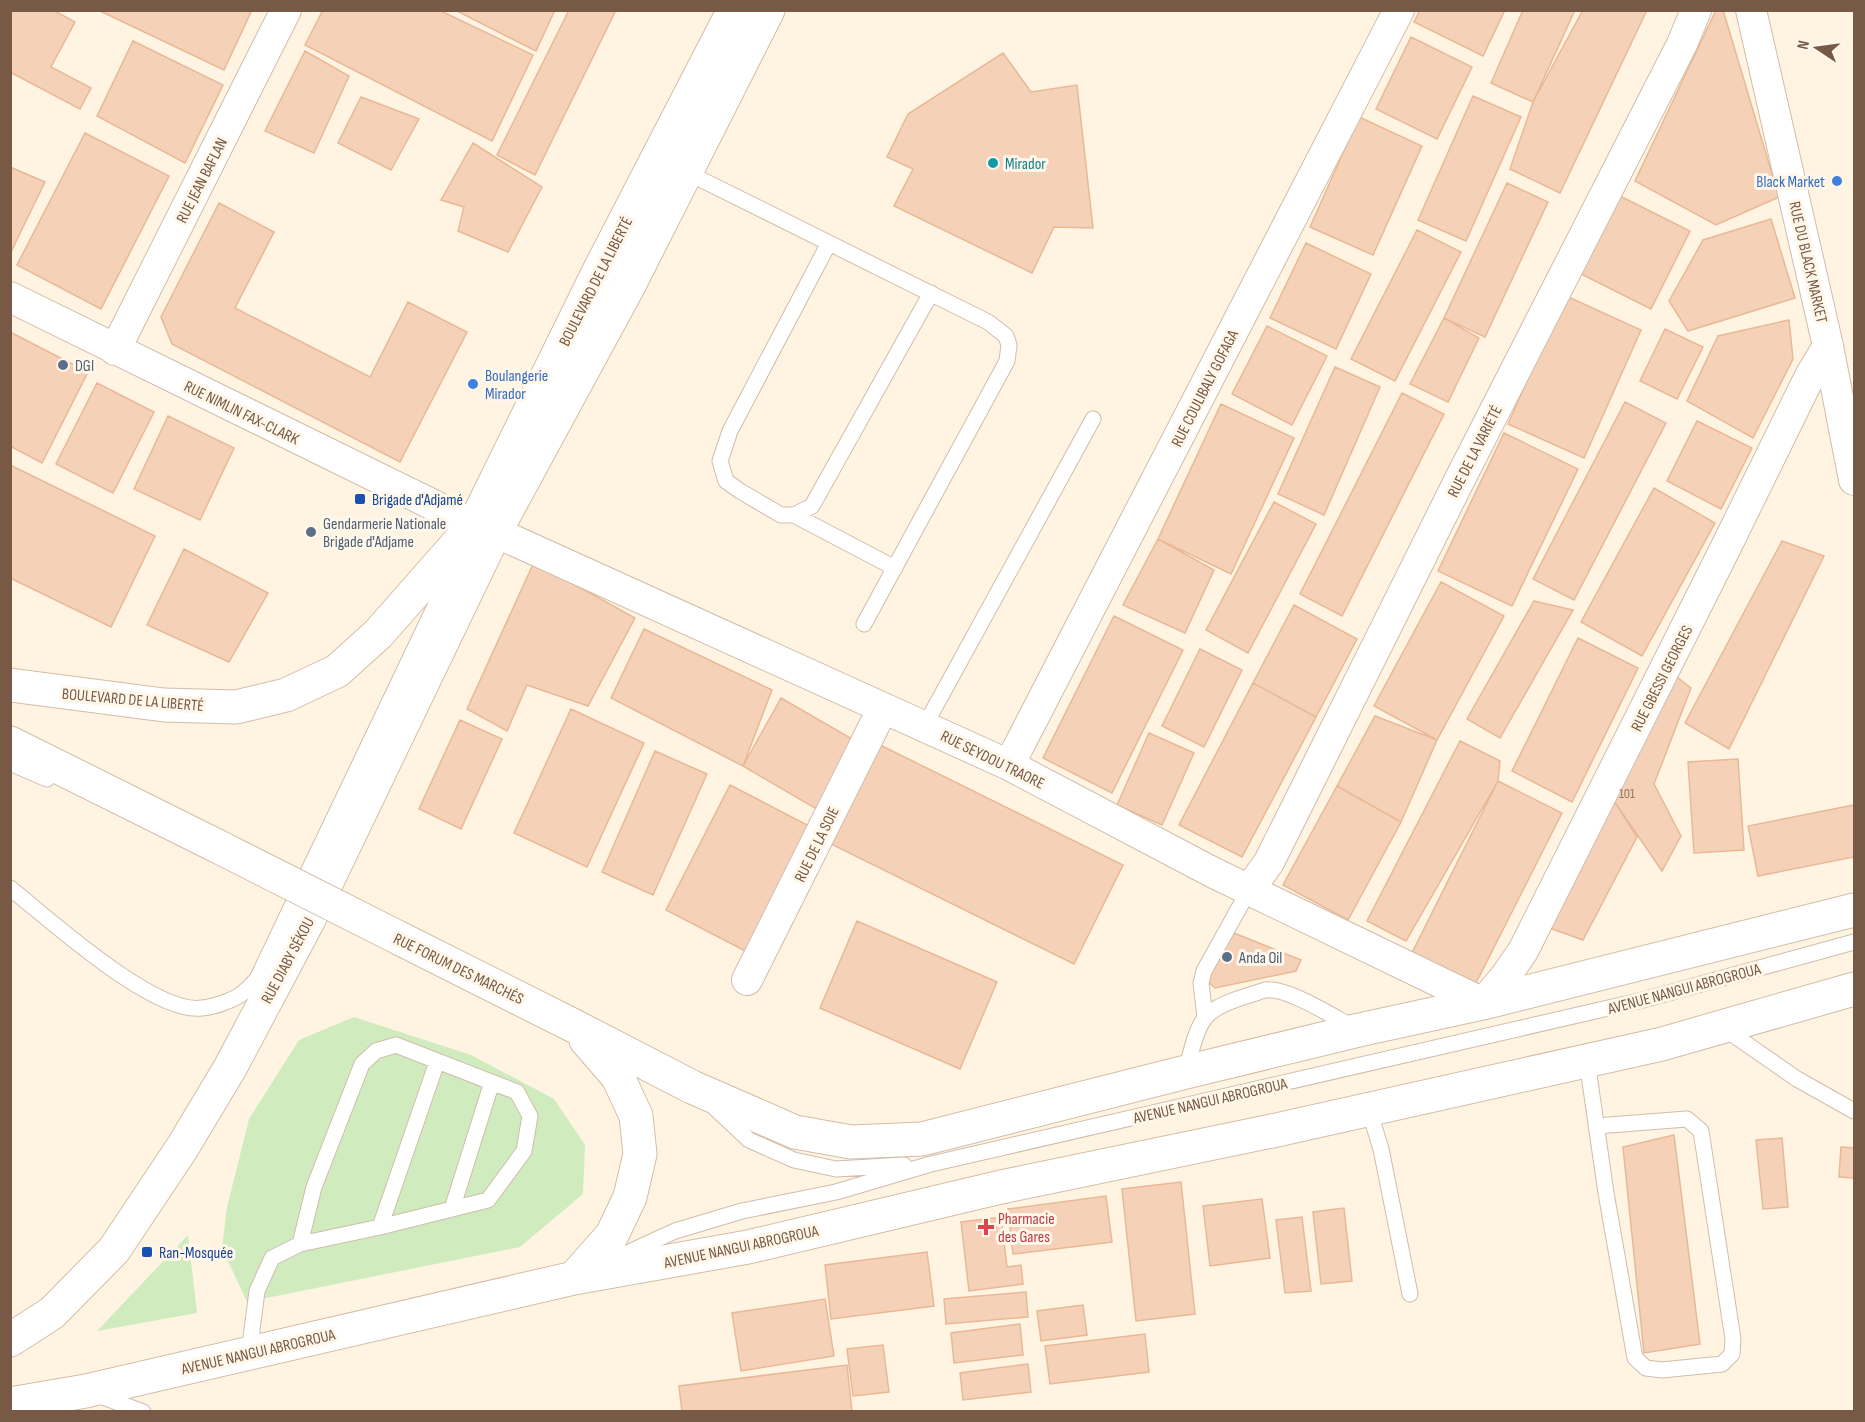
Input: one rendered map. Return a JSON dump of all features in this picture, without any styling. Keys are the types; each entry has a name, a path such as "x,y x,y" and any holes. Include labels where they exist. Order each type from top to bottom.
{"street":[{"name":"RUE JEAN BAFLAN","path":"116,350 286,10"},
{"name":"BOULEVARD DE LA LIBERTÉ","path":"484,528 599,271 734,10"},
{"name":"BOULEVARD DE LA LIBERTÉ","path":"10,685 165,705 236,707 286,695 337,671 345,664 484,528 612,317 768,10"},
{"name":"RUE COULIBALY GOFAGA","path":"1009,765 1399,10"},
{"name":"RUE DE LA VARIÉTÉ","path":"1249,890 1269,862 1461,477 1682,45 1696,10"},
{"name":"RUE DU BLACK MARKET","path":"1751,10 1828,346 1854,480"},
{"name":"RUE NIMLIN FAX-CLARK","path":"10,297 484,528"},
{"name":"RUE GBESSI GEORGES","path":"1483,1003 1523,951 1810,376 1828,346"},
{"name":"RUE SEYDOU TRAORE","path":"484,528 1009,765 1214,873 1483,1003"},
{"name":"RUE DIABY SÉKOU","path":"10,1340 52,1313 114,1250 182,1148 224,1078 308,921 484,528"},
{"name":"RUE DE LA SOIE","path":"747,980 883,708"},
{"name":"RUE FORUM DES MARCHÉS","path":"10,743 574,1026 692,1088 795,1132 851,1142 927,1151"},
{"name":"AVENUE NANGUI ABROGROUA","path":"927,1151 1186,1072 1483,1003 1854,910"},
{"name":"AVENUE NANGUI ABROGROUA","path":"10,1404 86,1392 574,1278 748,1246 1001,1187 1369,1110 1587,1061 1662,1044 1854,989"},
{"path":"574,1026 618,1077 636,1116 640,1154 630,1197 612,1235 574,1278"}],"lane":[{"path":"686,172 988,322 1006,336 1009,345 1007,361 864,624"},
{"path":"829,243 730,431 720,461 726,481 781,515 794,515 812,506 931,293"},
{"path":"924,727 1093,419"},
{"path":"794,515 895,568"},
{"path":"10,888 99,960 157,997 200,1009 239,996 257,979 484,528"},
{"path":"10,763 163,829 206,840"},
{"path":"1205,1017 1201,983 1204,971 1249,890"},
{"name":"AVENUE NANGUI ABROGROUA","path":"574,1278 675,1231 742,1211 836,1192 927,1151 1643,1000 1854,942"},
{"path":"1186,1072 1205,1017 1217,1007 1265,990 1273,989 1286,993 1359,1030"},
{"path":"1722,1027 1797,1079 1854,1111"},
{"path":"249,1353 257,1291 272,1258 300,1244 488,1200 524,1151 530,1116 516,1092 396,1046 376,1051 362,1064 314,1187 300,1244"},
{"path":"1587,1061 1596,1126 1606,1193 1635,1358 1646,1368 1662,1370 1722,1364 1732,1354 1733,1339 1701,1131 1687,1119 1596,1126"},
{"path":"380,1227 437,1062"},
{"path":"452,1209 492,1082"},
{"path":"1369,1110 1381,1149 1410,1294"},
{"path":"86,1392 143,1412"}],"green space":[{"path":"354,1017 471,1055 554,1099 585,1145 583,1194 520,1247 247,1302 222,1248 227,1207 249,1119 299,1040"},
{"path":"188,1235 197,1313 97,1331"}],"building":[{"path":"10,10 53,10 75,22 51,67 91,88 80,109 10,72"},
{"path":"98,10 252,10 224,70"},
{"path":"323,10 439,10 533,55 492,141 305,45"},
{"path":"455,10 555,10 536,51"},
{"path":"569,10 616,10 535,175 497,155"},
{"path":"1420,10 1505,10 1483,56 1414,22"},
{"path":"1523,10 1575,10 1533,102 1491,83"},
{"path":"1583,10 1647,10 1560,193 1510,169 1533,102"},
{"path":"1716,10 1723,10 1779,197 1716,225 1635,181"},
{"path":"1411,37 1472,67 1437,139 1376,109"},
{"path":"133,41 223,85 185,163 97,116"},
{"path":"305,51 349,76 314,153 265,131"},
{"name":"Mirador","path":"1003,53 1031,92 1077,85 1093,228 1054,227 1032,273 894,206 913,169 887,157 908,114"},
{"path":"1473,96 1521,117 1466,241 1418,220"},
{"path":"361,97 419,119 391,170 338,143"},
{"path":"1359,117 1422,146 1373,255 1310,227"},
{"path":"85,133 169,176 101,309 17,265"},
{"path":"473,143 542,187 508,252 458,231 464,207 441,200"},
{"path":"10,167 45,182 10,254"},
{"path":"1507,183 1548,202 1485,337 1444,318"},
{"path":"1618,195 1690,231 1651,309 1579,273"},
{"path":"219,203 274,232 235,308 370,377 408,302 467,332 400,462 172,344 161,317"},
{"path":"1771,219 1795,298 1688,331 1669,301 1703,240"},
{"path":"1417,230 1461,252 1395,381 1351,359"},
{"path":"1306,243 1371,274 1336,349 1270,318"},
{"path":"1564,295 1641,330 1584,458 1508,424"},
{"path":"1444,318 1479,338 1448,402 1410,384"},
{"path":"1789,320 1793,359 1753,438 1687,401 1718,336"},
{"path":"1267,326 1327,356 1292,425 1232,394"},
{"path":"1665,329 1703,347 1677,399 1640,381"},
{"path":"10,332 88,372 42,463 10,446"},
{"path":"1335,367 1380,387 1324,515 1278,494"},
{"path":"97,383 154,412 113,493 56,464"},
{"path":"1402,393 1444,414 1342,616 1300,594"},
{"path":"1625,402 1666,423 1574,600 1533,579"},
{"path":"1221,404 1294,438 1231,574 1158,539"},
{"path":"168,416 234,448 200,520 134,489"},
{"path":"1697,421 1752,448 1721,509 1667,481"},
{"path":"1504,433 1578,469 1512,606 1438,571"},
{"path":"10,465 155,536 111,627 10,578"},
{"path":"1654,488 1715,523 1642,656 1581,622"},
{"path":"1274,502 1316,524 1248,653 1206,630"},
{"path":"1158,539 1214,570 1185,633 1123,605"},
{"path":"1782,541 1824,556 1729,749 1685,723"},
{"path":"184,549 268,593 229,662 147,625"},
{"path":"534,562 635,618 588,706 527,685 507,731 467,709"},
{"path":"1441,582 1504,616 1437,740 1374,706"},
{"path":"1534,601 1573,610 1500,738 1467,719"},
{"path":"1294,605 1357,639 1316,717 1253,683"},
{"path":"1114,616 1183,650 1112,793 1043,758"},
{"path":"644,629 772,690 743,766 611,698"},
{"path":"1578,638 1638,668 1572,802 1512,771"},
{"path":"1200,649 1242,670 1204,747 1162,726"},
{"path":"1677,677 1691,688 1654,784 1681,836 1662,871 1610,795"},
{"path":"1253,683 1316,717 1242,857 1179,825"},
{"path":"781,698 859,743 820,811 743,766"},
{"path":"571,709 644,743 587,867 514,833"},
{"path":"1375,716 1437,740 1401,822 1337,786"},
{"path":"460,720 502,739 461,829 419,809"},
{"path":"1149,733 1194,753 1162,825 1117,805"},
{"path":"1460,741 1500,761 1498,781 1406,941 1367,921"},
{"path":"874,742 1123,865 1074,964 825,841"},
{"path":"655,751 707,774 653,895 602,872"},
{"path":"1738,759 1744,850 1694,853 1688,762"},
{"path":"1498,781 1562,813 1475,985 1412,953"},
{"path":"730,785 815,829 751,954 666,910"},
{"path":"1337,786 1401,822 1348,920 1283,885"},
{"path":"1610,795 1637,837 1583,940 1544,926"},
{"path":"1854,805 1854,857 1758,876 1748,826"},
{"path":"857,921 997,982 960,1069 820,1008"},
{"path":"1229,931 1301,960 1296,971 1215,988 1205,979"},
{"path":"1674,1135 1700,1344 1644,1353 1623,1147"},
{"path":"1782,1138 1788,1207 1763,1209 1756,1140"},
{"path":"1841,1147 1854,1148 1854,1178 1839,1177"},
{"path":"1181,1182 1195,1314 1136,1321 1122,1189"},
{"path":"1106,1196 1112,1242 1013,1254 1008,1209"},
{"path":"1262,1199 1270,1258 1210,1266 1203,1206"},
{"path":"1344,1208 1352,1281 1321,1284 1313,1212"},
{"path":"1001,1217 1007,1267 1021,1265 1023,1284 969,1291 961,1222"},
{"path":"1302,1217 1311,1291 1285,1293 1276,1220"},
{"path":"927,1252 934,1306 831,1319 825,1265"},
{"path":"1026,1292 1028,1317 946,1324 944,1299"},
{"path":"825,1299 834,1356 741,1371 732,1313"},
{"path":"1083,1305 1087,1335 1041,1341 1037,1311"},
{"path":"1020,1324 1023,1355 954,1363 951,1333"},
{"path":"1145,1334 1149,1372 1050,1384 1045,1346"},
{"path":"883,1345 889,1392 853,1396 847,1349"},
{"path":"1028,1364 1031,1392 963,1400 960,1373"},
{"path":"847,1365 852,1412 682,1412 679,1386"}],"place":[{"name":"Mirador","path":"993,163"},
{"name":"Black Market","path":"1837,181"},
{"name":"DGI","path":"63,365"},
{"name":"Boulangerie Mirador","path":"473,384"},
{"name":"Brigade d'Adjamé","path":"360,499"},
{"name":"Gendarmerie Nationale Brigade d'Adjame","path":"311,532"},
{"name":"Anda Oil","path":"1227,957"},
{"name":"Pharmacie des Gares","path":"986,1227"},
{"name":"Ran-Mosquée","path":"147,1252"}]}
